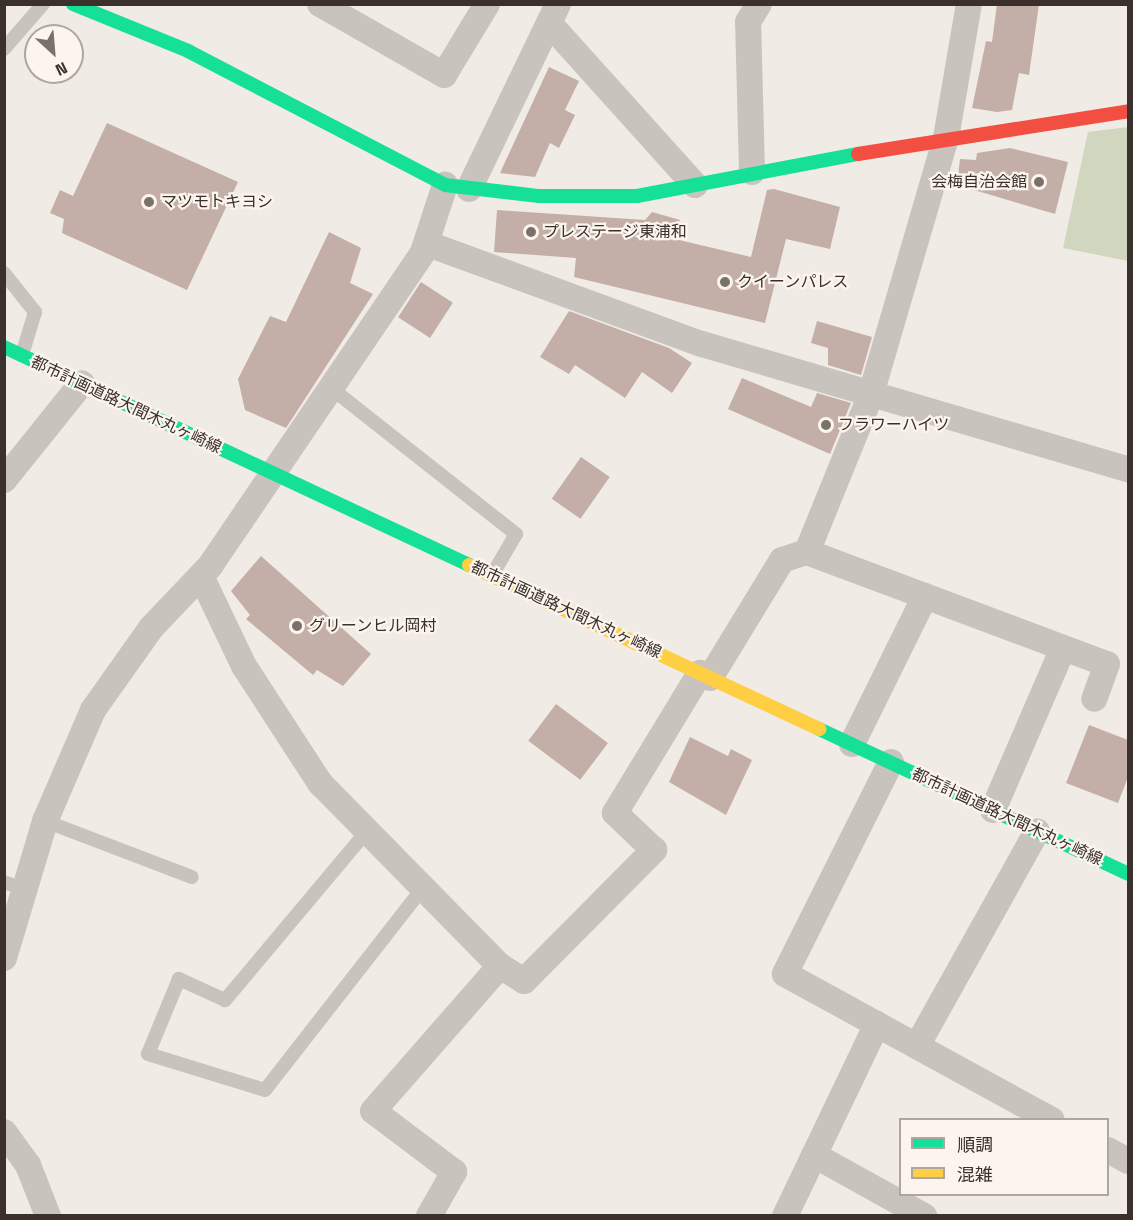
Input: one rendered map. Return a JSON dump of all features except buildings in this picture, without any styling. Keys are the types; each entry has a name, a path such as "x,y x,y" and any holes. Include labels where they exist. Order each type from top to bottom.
{"street":[{"path":"73,4 188,51 457,187 595,199 695,185 752,172 946,138 1128,111"},
{"path":"320,4 444,75 487,4"},
{"path":"752,172 748,22 759,4"},
{"path":"807,552 871,394 946,138 969,4"},
{"path":"4,958 14,886 45,821 77,743 110,684 151,628 201,576 269,472 331,388 428,244 457,187 554,14 695,185"},
{"path":"428,244 702,344 1128,469"},
{"name":"都市計画道路大間木丸ヶ崎線","path":"4,347 1128,874"},
{"path":"4,480 82,383"},
{"path":"201,576 244,666 320,783 500,966 524,981 654,850 615,813 782,560 807,552 1107,664 1094,699"},
{"path":"852,744 926,596"},
{"path":"993,810 1063,648"},
{"path":"891,762 785,974 1050,1118"},
{"path":"916,1046 1037,831"},
{"path":"429,1215 454,1172 374,1111 500,966"},
{"path":"785,1215 877,1024"},
{"path":"4,1132 27,1165 48,1215"},
{"path":"1109,1151 1128,1161"},
{"path":"814,1155 924,1215"}],"lane":[{"path":"4,49 43,4"},
{"path":"4,273 35,312 22,355"},
{"path":"331,388 516,534 492,575"},
{"path":"45,821 192,877"},
{"path":"367,831 225,1000 179,979 148,1054 265,1090 423,888"}],"green space":[{"path":"1128,127 1128,261 1063,248 1088,132"}],"traffic: fast":[{"path":"73,4 188,51 445,185 539,196 637,196 858,154"},
{"path":"4,347 469,565"},
{"path":"819,729 1128,874"}],"traffic: slow":[{"path":"469,565 819,729"}],"traffic: jam":[{"path":"858,154 1128,111"}],"place":[{"name":"会梅自治会館","path":"1039,182"},
{"name":"マツモトキヨシ","path":"149,202"},
{"name":"プレステージ東浦和","path":"531,232"},
{"name":"クイーンパレス","path":"725,282"},
{"name":"フラワーハイツ","path":"826,425"},
{"name":"グリーンヒル岡村","path":"297,626"}]}
